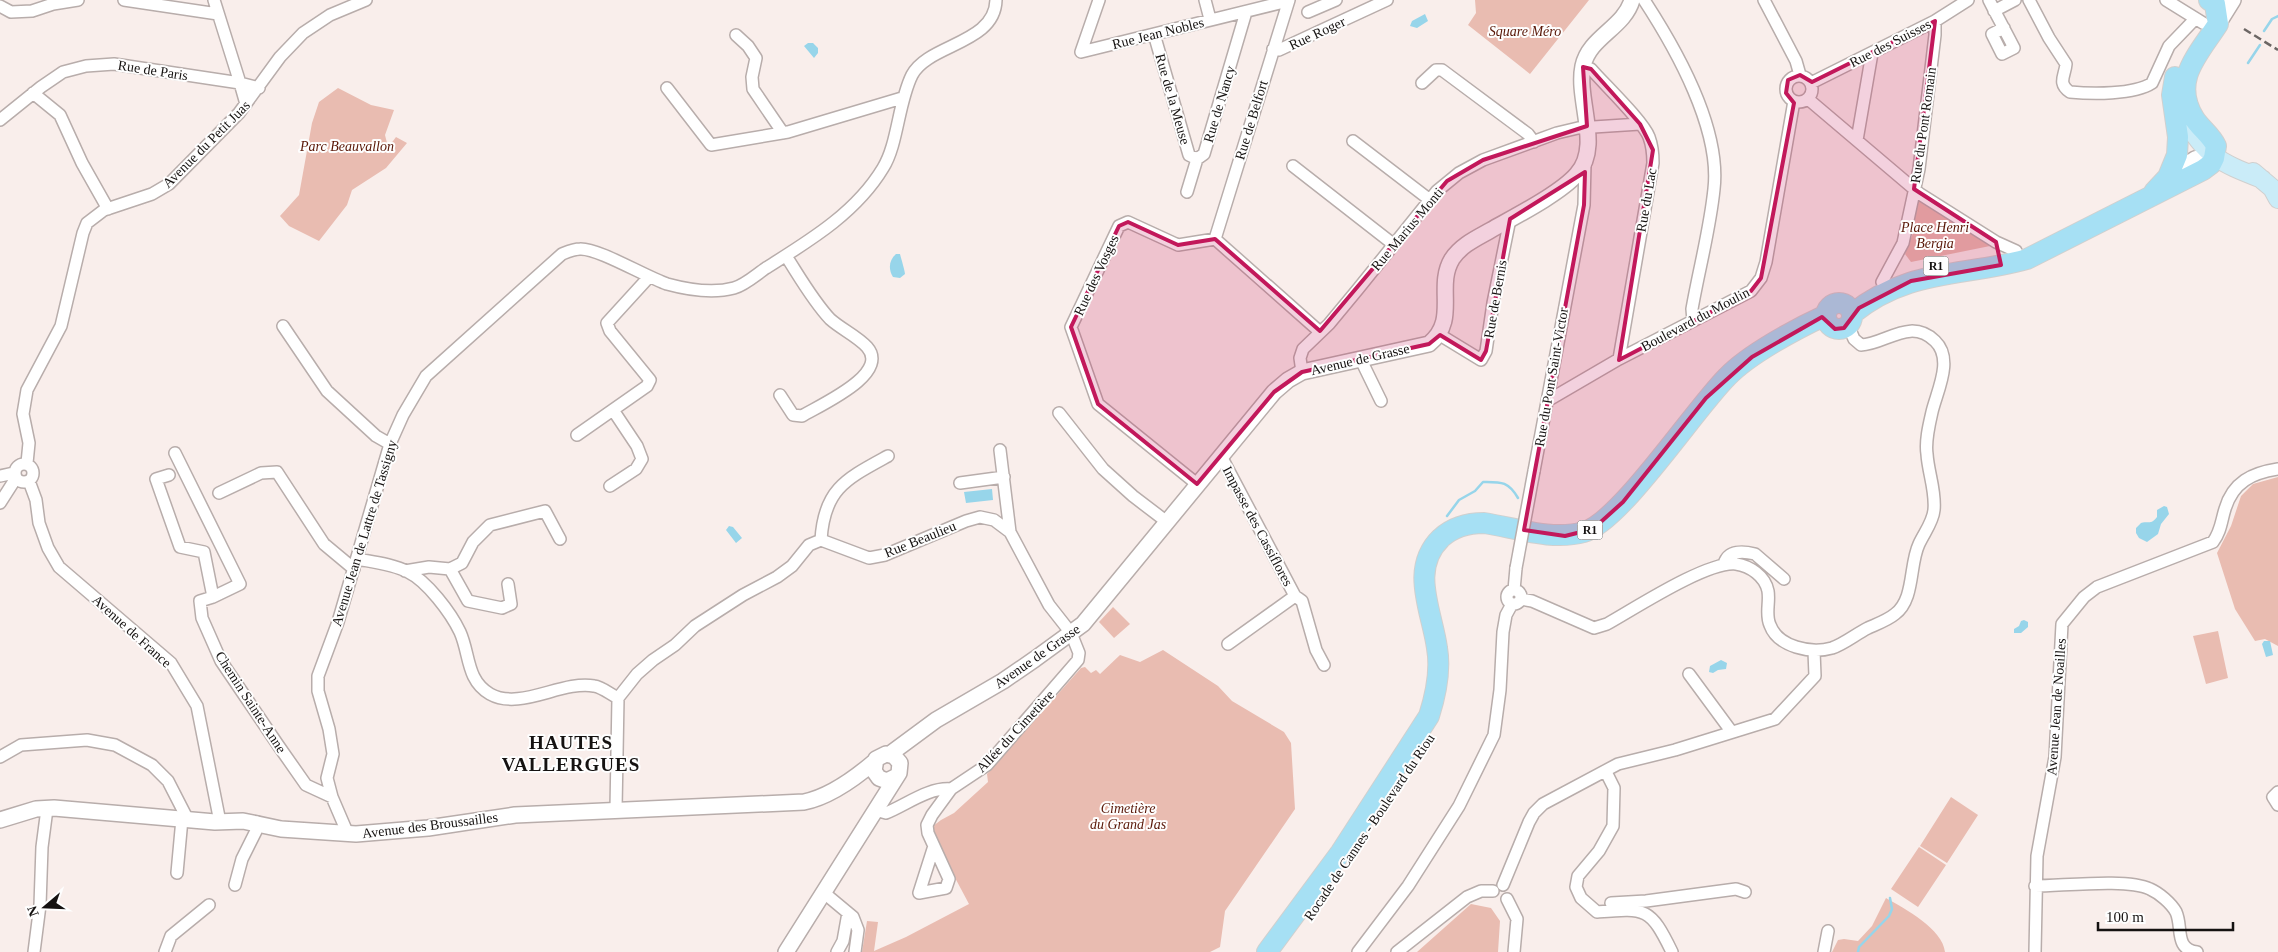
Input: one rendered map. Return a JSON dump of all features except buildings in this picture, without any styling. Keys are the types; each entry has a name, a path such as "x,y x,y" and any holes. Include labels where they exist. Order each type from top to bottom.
{"highway":[{"name":"R1","path":"2153,194 2168,178 2175,164 2178,146 2172,102 2178,67 2212,8"},
{"path":"2212,8 2185,82 2187,104 2213,151"},
{"name":"R1","path":"2153,194 2183,182 2213,151"},
{"name":"Rocade de Cannes - Boulevard du Riou","path":"1281,952 1356,850 1429,740 1445,707 1450,682 1450,652 1435,583 1438,564 1448,548 1463,539 1479,536 1558,548 1580,545 1601,536 1618,521 1707,411 1727,390 1764,361 1823,328 1882,282 1924,268 2003,253 2039,251 2153,194"},
{"name":"Rocade de Cannes - Boulevard du Riou","path":"1267,952 1341,852 1429,716 1436,690 1438,663 1423,578 1424,566 1434,546 1448,533 1473,523 1565,536 1592,529 1606,519 1623,502 1706,398 1728,375 1752,357 1916,280 1950,272 2003,253"}],"main road":[{"path":"2174,87 2177,106 2193,132 2213,151 2262,179 2272,188 2278,198"}],"street":[{"path":"0,6 11,12 32,11 53,4 78,0"},
{"path":"124,0 218,14"},
{"path":"214,0 246,104"},
{"name":"Avenue du Petit Juas","path":"27,464 29,443 23,414 27,390 61,326 87,223 108,209 152,194 170,184 246,104 280,57 303,33 338,5 366,0"},
{"name":"Avenue Jean de Lattre de Tassigny","path":"347,832 332,797 328,778 333,754 330,729 318,692 318,676 355,564 390,444 403,414 426,376 562,254 580,249 597,252 648,277 692,291 735,288 786,256 834,222 859,200 884,167 891,148 902,98 914,72 922,64 971,37 985,25 996,9 996,0"},
{"name":"Rue Jean Nobles","path":"1099,0 1081,52 1289,1"},
{"path":"1205,0 1210,19"},
{"path":"1308,12 1336,0"},
{"name":"Rue Roger","path":"1273,49 1279,50 1367,4 1387,0"},
{"path":"1440,335 1444,325 1448,269 1459,250 1469,242 1568,183 1585,163 1587,128 1583,66 1592,47 1622,19 1632,0"},
{"path":"1644,0 1670,40 1686,72 1709,136 1713,159 1714,188 1692,309 1692,321"},
{"path":"1764,0 1796,61 1800,75 1811,83 1812,91 1808,99 1794,102 1786,93 1786,84 1791,77 1800,75"},
{"name":"Rue des Suisses","path":"1811,83 1935,21 1968,0"},
{"path":"1989,0 2004,28"},
{"path":"1994,11 2014,0"},
{"path":"2029,0 2049,38 2066,64 2062,81 2064,87 2070,92 2080,93 2134,90 2148,86 2152,83 2169,46 2212,8"},
{"path":"2166,0 2212,8"},
{"name":"Rue de Belfort","path":"1215,239 1289,1"},
{"name":"Rue de Nancy","path":"1187,192 1197,159 1204,154 1246,12"},
{"name":"Rue du Pont Romain","path":"1882,282 1903,243 1919,169 1935,35 1935,21"},
{"name":"Rue de la Meuse","path":"1154,34 1189,155 1197,159"},
{"path":"736,35 748,46 756,58 752,77 753,89 784,133"},
{"path":"1857,140 1872,53"},
{"name":"Rue de Paris","path":"0,120 32,93 63,72 86,66 114,64 240,83 259,88"},
{"name":"Rue du Lac","path":"1583,66 1590,69 1640,124 1648,135 1653,150 1653,163 1619,360"},
{"path":"1422,83 1436,70 1442,70 1528,134 1534,142"},
{"path":"667,88 711,145 784,133 877,107 902,98"},
{"path":"32,93 60,115 82,163 108,209"},
{"path":"1808,99 1914,189 2003,253"},
{"name":"Boulevard du Moulin","path":"1547,401 1619,360 1752,291 1761,278 1766,262 1794,102"},
{"name":"Rue Marius Monti","path":"1302,372 1301,352 1352,296 1393,244 1448,181 1476,164 1557,133 1587,128 1640,124"},
{"path":"1353,141 1430,200"},
{"path":"2168,178 2195,159 2213,151"},
{"name":"Rue du Pont Saint-Victor","path":"1358,952 1408,886 1459,806 1494,735 1500,690 1503,632 1506,615 1516,598 1516,568 1584,205 1585,163"},
{"path":"1293,166 1393,244"},
{"name":"Rue de Bernis","path":"1440,335 1481,360 1486,351 1493,302 1510,219"},
{"name":"Rue des Vosges","path":"1197,484 1098,404 1071,327 1119,226 1123,222 1128,222 1178,245 1215,239"},
{"path":"1215,239 1320,332"},
{"path":"780,395 793,416 802,416 863,379 872,362 872,356 867,347 828,317 786,256"},
{"path":"577,435 647,386 650,380 610,331 607,323 648,277"},
{"path":"1516,598 1532,601 1594,628 1606,624 1696,576 1724,564 1746,566 1758,572 1768,590 1767,617 1776,636 1787,644 1814,651 1832,648 1896,614 1908,591 1913,560 1935,508 1926,452 1932,412 1943,374 1944,361 1941,348 1933,339 1920,333 1902,331 1875,343 1861,345 1854,339 1838,315"},
{"path":"283,326 327,391 376,436 390,444"},
{"name":"Avenue de Grasse","path":"786,952 878,806 886,772 922,731 936,720 1003,681 1084,624 1274,392 1302,372 1429,344 1440,335"},
{"path":"1361,360 1381,401"},
{"path":"610,486 636,469 642,459 637,446 613,410"},
{"path":"1059,414 1103,470 1167,522"},
{"path":"1000,450 1010,532"},
{"name":"Chemin Sainte-Anne","path":"175,453 240,584 200,601 202,618 221,661 306,785 332,797"},
{"path":"616,809 618,698 637,674 675,645 695,626 792,566 809,545 821,540 822,524 830,498 845,482 888,456"},
{"name":"Impasse des Cassiflores","path":"1221,456 1295,596 1302,601 1316,650 1324,665"},
{"path":"0,476 15,476 20,481 29,481 34,472 32,467 27,464 19,464 15,476 0,503"},
{"name":"Avenue Jean de Noailles","path":"2035,952 2037,856 2055,757 2062,624 2084,597 2097,587 2213,542 2220,533 2226,508 2233,492 2240,484 2258,472 2278,469"},
{"path":"219,493 261,472 277,472 324,544 355,564 406,571 429,567 450,569 462,563 474,542 490,525 545,511 560,539"},
{"path":"169,475 156,479 180,547 204,552 213,597"},
{"path":"960,483 1004,478"},
{"name":"Avenue de France","path":"29,481 36,500 39,523 48,548 59,568 171,663 197,706 220,822"},
{"name":"Rue Beaulieu","path":"821,540 869,558 885,555 966,520 980,517 994,520 1010,532 1049,605 1071,633"},
{"path":"1724,564 1725,559 1732,554 1756,549 1784,579"},
{"path":"450,569 468,601 502,608 511,604 508,584"},
{"path":"406,571 423,582 444,607 460,632 468,666 477,683 488,693 500,699 519,698 581,685 596,686 618,698"},
{"name":"Impasse des Cassiflores","path":"1228,644 1295,596"},
{"name":"Allée du Cimetière","path":"934,846 928,833 927,825 951,789 987,765 1078,660 1079,652 1071,633"},
{"path":"1514,952 1517,919 1506,899 1503,901 1495,899 1498,888 1534,813 1543,804 1618,764 1775,719 1815,676 1814,651"},
{"path":"1689,674 1730,731"},
{"path":"886,772 898,759 890,754 922,731"},
{"path":"0,757 21,745 87,740 115,745 152,765 168,781 185,820 177,872"},
{"name":"Avenue des Broussailles","path":"0,820 36,809 47,809 185,820 257,822 281,829 365,833 409,830 516,815 804,802 832,791 857,776 886,772"},
{"path":"1606,772 1614,788 1613,826 1599,851 1578,876 1576,887 1580,898 1597,912 1618,910 1640,911 1650,915 1672,952"},
{"path":"878,806 886,813 941,788 951,789"},
{"path":"2278,792 2273,798 2278,805"},
{"path":"34,952 40,905 42,847 47,809"},
{"path":"235,885 242,859 256,831 257,822"},
{"path":"2035,886 2127,884 2150,889 2169,903 2176,913 2181,942 2186,947 2197,952"},
{"path":"1397,952 1467,897 1498,888"},
{"path":"1589,906 1736,890 1746,892"},
{"path":"823,892 853,917 858,930 855,952"},
{"path":"165,952 171,936 209,905"},
{"path":"837,952 843,941 848,913"},
{"path":"1824,952 1828,931"}],"highlighted area":[{"path":"1935,21 1914,189 1996,242 2001,265 1911,281 1859,308 1844,328 1835,329 1822,317 1752,357 1706,398 1623,502 1593,529 1565,536 1524,530 1584,205 1585,172 1510,219 1486,351 1481,360 1440,335 1429,344 1302,372 1274,392 1197,484 1098,404 1071,327 1119,226 1128,222 1178,245 1215,239 1320,331 1447,181 1483,160 1587,126 1583,67 1591,69 1640,124 1653,150 1619,360 1751,291 1761,278 1794,103 1786,93 1788,80 1800,75 1812,82"}],"green space":[{"name":"Square Méro","path":"1475,0 1589,0 1530,74 1468,25 1476,13"},
{"name":"Parc Beauvallon","path":"338,88 371,105 394,110 385,135 387,143 390,145 396,137 407,143 386,168 352,190 347,205 319,241 289,226 280,216 299,195 312,123 319,102"},
{"name":"Place Henri Bergia","path":"1917,197 1990,246 1911,262 1905,254 1913,233"},
{"path":"2278,477 2278,646 2265,639 2255,641 2235,609 2217,553 2231,526 2241,496 2253,484"},
{"path":"1113,607 1130,624 1114,638 1099,622"},
{"path":"2218,631 2228,678 2206,684 2193,636"},
{"name":"Cimetière du Grand Jas","path":"1163,650 1218,686 1232,701 1284,732 1291,743 1295,809 1225,911 1220,947 1210,952 862,952 867,921 878,922 874,951 906,937 969,904 929,829 954,813 988,782 987,774 1081,668 1085,667 1091,673 1096,670 1100,674 1120,655 1140,662"},
{"path":"1951,797 1978,815 1947,863 1920,846"},
{"path":"1919,847 1946,865 1918,907 1891,889"},
{"path":"1886,898 1922,921 1938,935 1945,952 1832,952 1838,940 1858,941 1872,926"},
{"path":"1471,904 1491,908 1500,921 1498,952 1417,952"}],"water":[{"path":"1425,14 1428,21 1417,28 1410,26 1412,21"},
{"path":"808,43 813,43 818,48 818,53 814,58 804,46"},
{"path":"896,254 900,254 905,272 900,278 893,277 890,271 891,262"},
{"path":"992,489 993,500 966,503 964,492"},
{"path":"2164,506 2167,507 2169,514 2161,524 2158,534 2147,542 2139,538 2136,528 2141,523 2153,521 2157,517 2157,510"},
{"path":"729,526 733,527 742,538 736,543 726,530"},
{"path":"2024,620 2028,622 2028,627 2021,633 2014,633 2014,629"},
{"path":"2264,641 2270,641 2273,655 2266,657 2262,644"},
{"path":"1721,660 1727,663 1726,669 1713,673 1709,672 1710,666"}],"waterway":[{"path":"2264,31 2272,19 2278,16"},
{"path":"2248,63 2260,45"},
{"path":"1447,516 1459,500 1475,491 1483,482 1507,485 1518,498"},
{"path":"1858,952 1859,947 1889,916 1892,909 1890,898"}],"railway":[{"path":"2244,29 2278,50"}],"district":[{"name":"HAUTES VALLERGUES","path":"571,753"}]}
